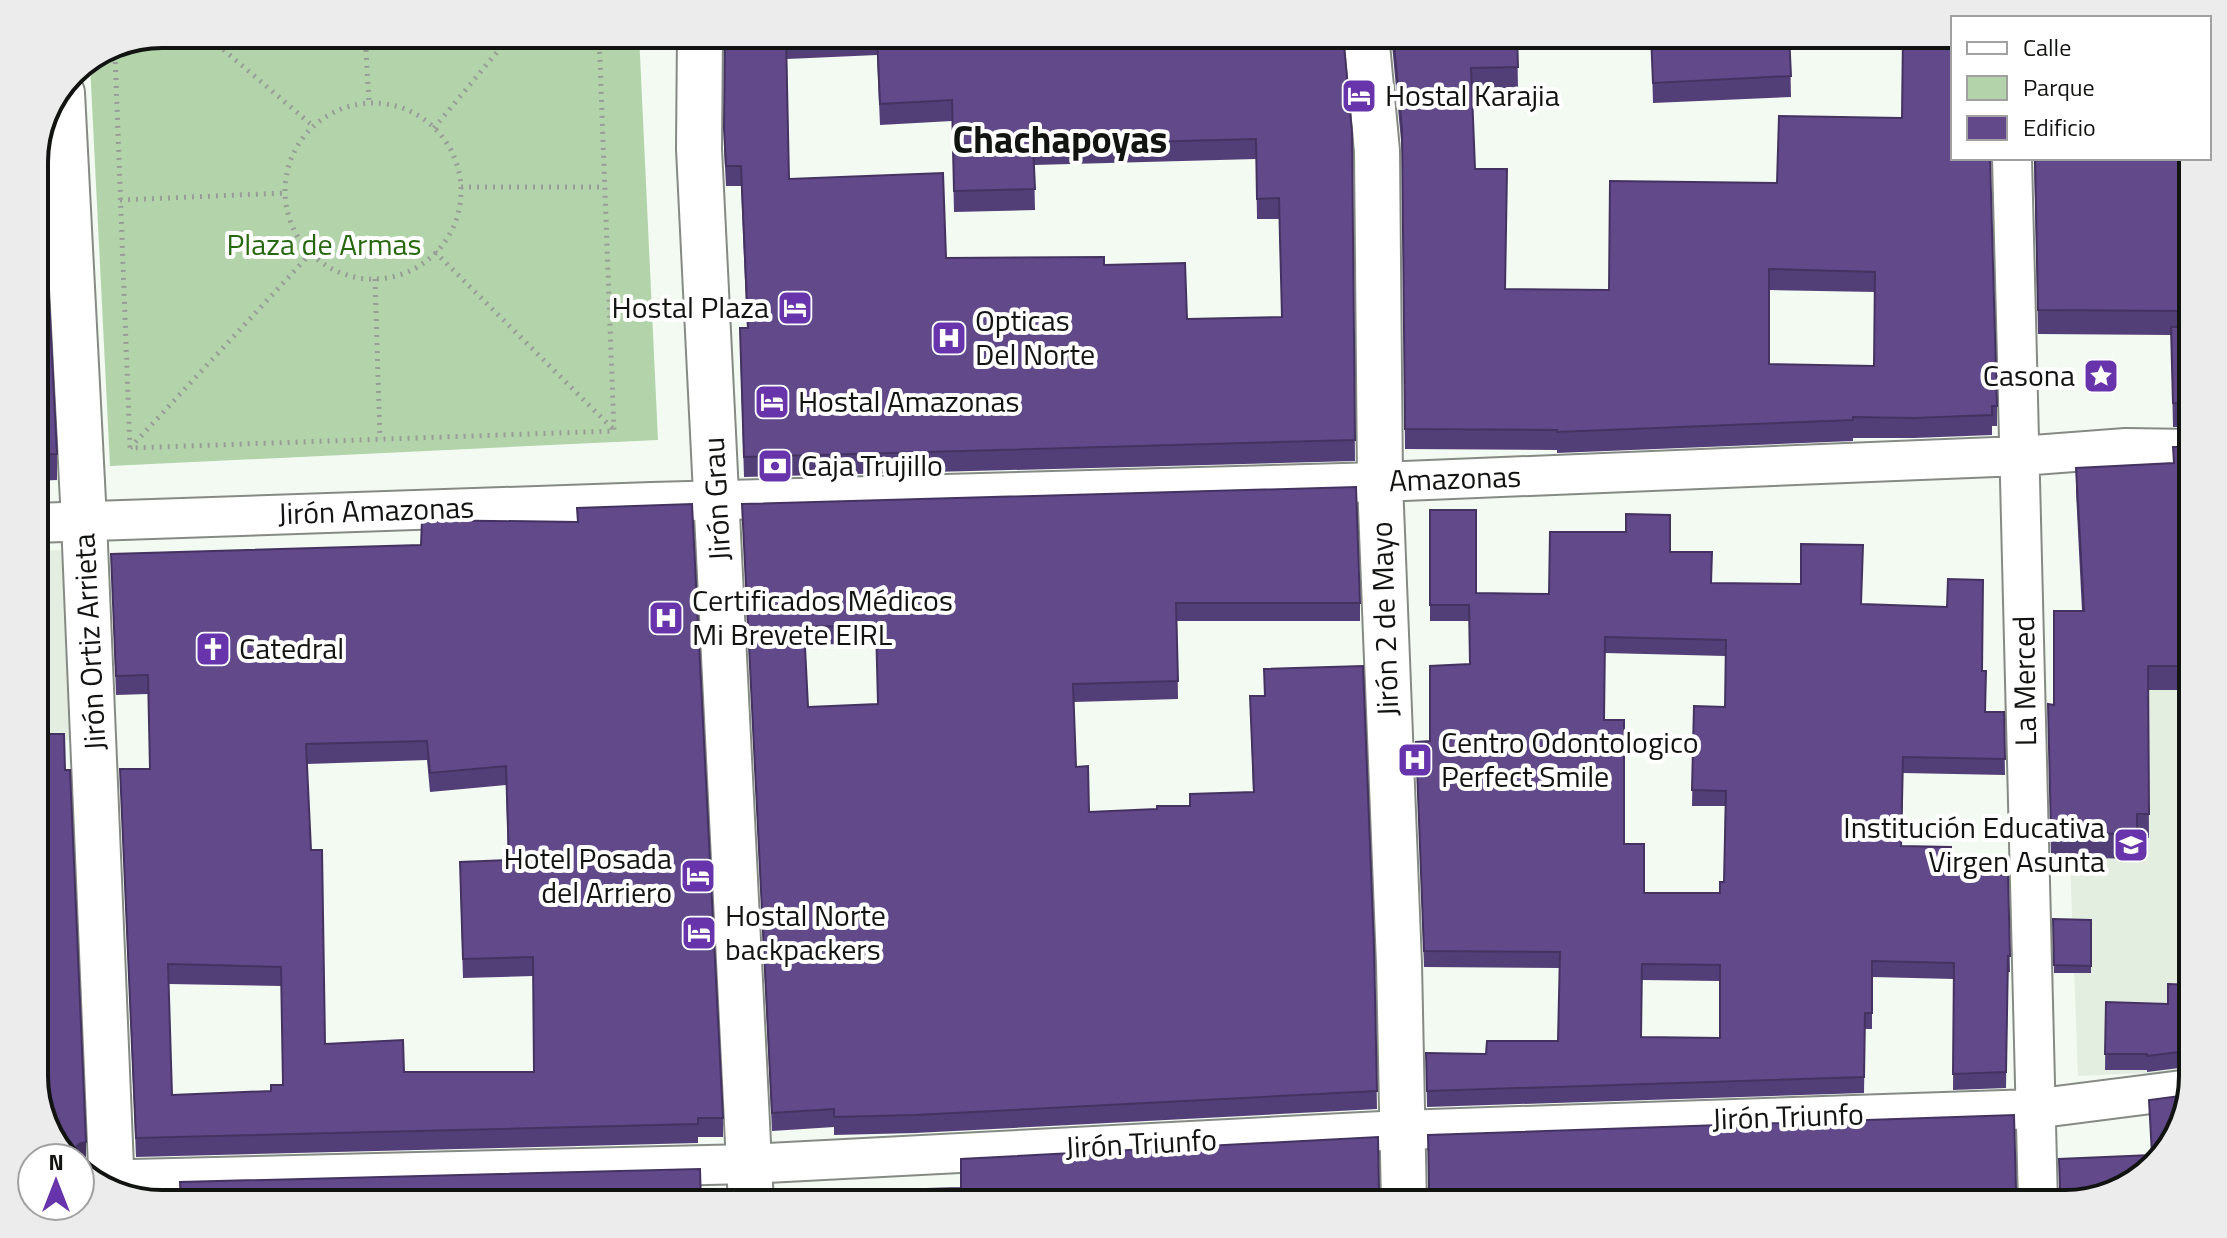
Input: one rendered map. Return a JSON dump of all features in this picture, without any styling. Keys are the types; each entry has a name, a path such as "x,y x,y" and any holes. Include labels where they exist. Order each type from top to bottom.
{"main road":[{"name":"Jirón Grau","path":"700,48 699,149 750,1184"},
{"name":"Jirón 2 de Mayo","path":"1367,48 1377,151 1380,482 1399,964 1404,1190"},
{"name":"Jirón Ortiz Arrieta","path":"63,108 84,521 105,1175"}],"street":[{"name":"La Merced","path":"2012,160 2037,1190"},
{"name":"Amazonas","path":"717,501 1380,482 2020,456 2126,448 2179,449"},
{"name":"Jirón Amazonas","path":"48,522 717,501"},
{"name":"Jirón Triunfo","path":"124,1183 750,1184 1402,1130 2034,1109 2178,1091"}],"path":[{"path":"221,48 313,126"},
{"path":"366,48 369,102"},
{"path":"434,128 500,48"},
{"path":"600,48 614,431"},
{"path":"115,58 130,448"},
{"path":"369,102 396,105 422,117 442,136 456,160 461,187 458,215 446,240 427,260 402,274 375,279 345,274 317,260 297,237 285,209 285,179 293,149 313,126 338,109 369,102"},
{"path":"461,187 605,187"},
{"path":"120,200 285,193"},
{"path":"435,252 614,431"},
{"path":"130,448 311,253"},
{"path":"375,279 380,439"},
{"path":"130,448 614,431"}],"shaded area":[{"path":"65,550 69,740 48,741 48,551"},
{"name":"Institución Educativa Virgen Asunta","path":"2179,615 2179,1072 2078,1076 2061,619"}],"green space":[{"name":"Plaza de Armas","path":"162,48 640,48 658,440 110,466 90,73 118,57 140,50"}],"building":[{"path":"725,48 786,48 789,179 943,173 946,258 1104,257 1104,265 1185,263 1187,319 1282,317 1279,198 1257,199 1256,139 1033,145 1035,189 954,191 952,100 880,104 878,48 1344,48 1352,132 1355,440 744,457 740,328 748,328 741,166 726,166"},
{"path":"1394,48 1517,48 1518,67 1471,68 1475,169 1507,169 1505,289 1609,290 1610,181 1777,183 1779,116 1902,118 1903,48 1951,48 1951,160 1990,160 1997,406 1992,406 1992,415 1853,417 1853,420 1557,432 1405,429 1402,130","holes":["1769,269 1875,272 1874,366 1769,364"]},
{"path":"1652,48 1790,48 1791,76 1653,83"},
{"path":"2035,160 2179,160 2179,311 2038,310"},
{"path":"48,277 57,454 48,454"},
{"path":"2171,327 2179,327 2179,403 2173,403"},
{"path":"2173,447 2179,447 2179,666 2148,666 2149,814 2137,814 2137,834 2051,833 2048,704 2054,705 2054,611 2084,611 2076,468 2174,463"},
{"path":"1356,487 1360,603 1176,603 1178,681 1073,684 1076,767 1088,766 1089,812 1157,809 1157,806 1190,806 1190,794 1254,792 1250,696 1265,696 1264,669 1363,666 1377,1091 915,1115 834,1117 834,1109 772,1113 742,504","holes":["876,625 878,704 808,707 804,627"]},
{"path":"692,504 723,1118 698,1118 698,1124 136,1138 120,769 150,769 148,675 116,676 111,554 421,545 422,520 578,522 577,508","holes":["427,741 430,773 506,766 509,860 460,862 463,959 533,957 534,1072 404,1072 403,1040 325,1044 322,850 311,850 306,744","168,964 281,967 283,1085 271,1085 271,1091 172,1095"]},
{"path":"1430,510 1476,510 1476,593 1549,594 1550,532 1626,532 1626,514 1670,515 1670,552 1712,552 1711,583 1801,584 1801,544 1863,545 1861,604 1947,607 1948,579 1983,580 1985,712 2004,712 2005,759 1903,757 1901,846 1951,847 1950,874 2008,875 2010,956 2006,1072 1953,1074 1954,963 1872,961 1872,1013 1865,1013 1864,1077 1427,1091 1426,1053 1486,1054 1487,1041 1558,1041 1560,952 1424,951 1416,742 1430,741 1430,666 1470,664 1469,605 1430,605","holes":["1605,637 1726,640 1725,707 1694,706 1692,790 1726,791 1724,882 1720,882 1720,893 1644,893 1644,844 1624,844 1624,720 1604,720","1642,964 1720,965 1720,1038 1641,1037"]},
{"path":"48,734 64,734 65,770 70,770 86,1142 69,1142 67,1139 54,1113 48,1083"},
{"path":"2053,919 2091,920 2091,966 2054,965"},
{"path":"2168,984 2179,984 2179,1052 2147,1056 2105,1054 2106,1002 2168,1004"},
{"path":"2177,1096 2164,1133 2152,1149 2149,1100"},
{"path":"2014,1115 2016,1190 1428,1190 1428,1135"},
{"path":"1378,1137 1380,1190 892,1190 961,1188 961,1159"},
{"path":"2147,1155 2109,1181 2065,1190 2059,1190 2059,1159"},
{"path":"700,1169 701,1190 180,1190 180,1182"}],"place":[{"name":"Hostal Karajia","path":"1359,96"},
{"name":"Hostal Plaza","path":"795,308"},
{"name":"Opticas Del Norte","path":"949,338"},
{"name":"Casona","path":"2101,376"},
{"name":"Hostal Amazonas","path":"772,402"},
{"name":"Caja Trujillo","path":"775,466"},
{"name":"Certificados Médicos Mi Brevete EIRL","path":"666,618"},
{"name":"Catedral","path":"213,649"},
{"name":"Centro Odontologico Perfect Smile","path":"1415,760"},
{"name":"Institución Educativa Virgen Asunta","path":"2131,845"},
{"name":"Hotel Posada del Arriero","path":"698,876"},
{"name":"Hostal Norte backpackers","path":"699,933"}],"district":[{"name":"Chachapoyas","path":"1060,140"}]}
